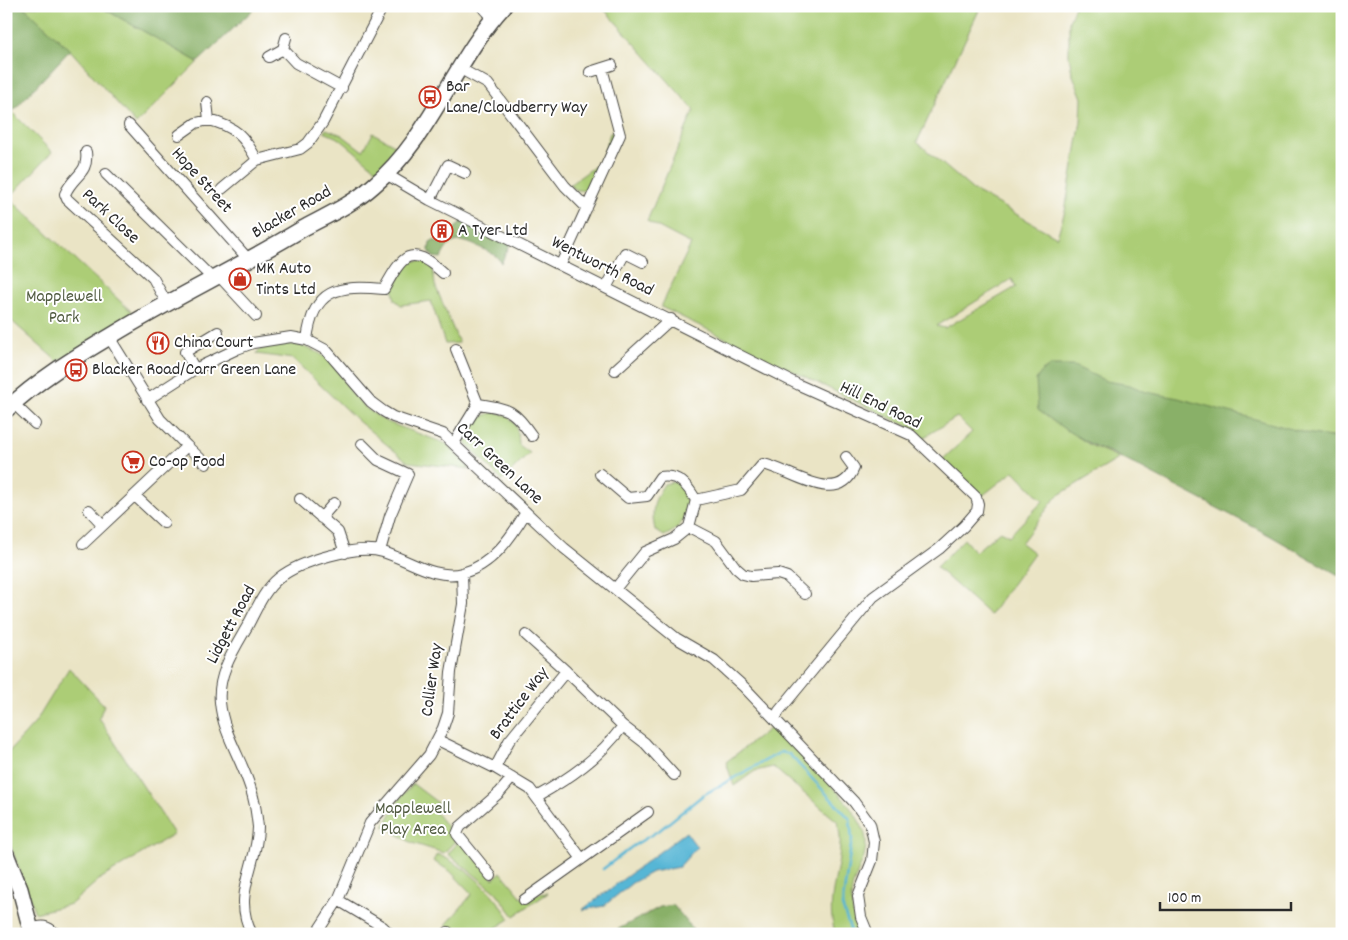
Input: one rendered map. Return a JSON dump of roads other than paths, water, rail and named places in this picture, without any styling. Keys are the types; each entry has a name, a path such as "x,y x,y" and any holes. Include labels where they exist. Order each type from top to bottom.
{"main road":[{"name":"Blacker Road","path":"10,406 48,375 166,302 249,260 366,192 386,174 408,148 459,68 493,18 504,6"},
{"path":"6,854 20,889 31,931"}],"street":[{"path":"222,189 257,160 300,149 308,143 323,122 342,88 384,6"},
{"path":"482,6 493,18"},
{"path":"269,57 283,49 286,38"},
{"path":"283,49 296,63 342,88"},
{"path":"561,264 620,135 607,67 590,72"},
{"path":"459,68 488,84 569,191 587,208"},
{"path":"207,102 209,120"},
{"path":"180,135 196,123 209,120 221,123 244,136 257,160"},
{"name":"Hope Street","path":"129,125 249,260"},
{"name":"Park Close","path":"86,152 87,162 85,170 67,189 65,194 67,199 153,278 166,302"},
{"path":"430,200 448,165 465,173"},
{"path":"106,174 256,316"},
{"name":"Wentworth Road","path":"386,174 430,200 671,320"},
{"path":"606,288 625,254 643,262"},
{"path":"307,340 314,312 319,303 333,292 352,287 384,289 397,265 411,256 428,259 443,273"},
{"path":"615,370 671,320"},
{"name":"Hill End Road","path":"671,320 799,385 911,434 976,497 978,504 977,511 945,543 873,597 779,710 775,719"},
{"path":"196,369 185,352 218,332"},
{"path":"109,337 160,419 206,464"},
{"name":"Carr Green Lane","path":"147,400 196,369 253,343 277,337 307,340 334,356 361,391 383,411 393,417 443,434 454,442 564,548 676,638 714,660 775,719 854,802 870,824 874,842 872,861 858,896 861,917 868,934"},
{"path":"456,349 478,404"},
{"path":"454,442 478,404"},
{"path":"478,404 505,408 517,415 532,436"},
{"path":"10,406 35,424"},
{"path":"362,444 378,460 408,474 390,516 380,552"},
{"path":"83,544 187,446"},
{"path":"696,500 741,490 763,464 774,466 825,487 836,486 851,475 854,468 846,457"},
{"path":"600,474 628,498 647,496 660,477 669,475 679,478 696,500"},
{"path":"135,496 164,523"},
{"path":"300,499 338,532 345,553"},
{"path":"615,589 645,552 674,539 689,527 696,500"},
{"path":"322,518 334,503"},
{"path":"89,510 103,525"},
{"name":"Lidgett Road","path":"247,932 244,908 245,881 252,862 258,828 254,801 247,776 223,726 220,699 222,678 265,592 279,578 298,567 362,550 380,552 438,574 462,573 478,567 508,541 526,512"},
{"path":"689,527 716,541 736,568 743,574 751,576 778,574 787,577 805,594"},
{"name":"Collier Way","path":"316,934 338,900 370,823 420,766 438,740 449,706 452,664 463,604 462,573"},
{"path":"526,635 566,671"},
{"name":"Brattice Way","path":"495,768 509,741 566,671 624,726 645,742 674,776"},
{"path":"536,797 566,780 596,757 624,726"},
{"path":"438,740 495,768 530,789 582,859"},
{"path":"491,876 457,834 458,830 500,792 512,778"},
{"path":"524,900 648,812"},
{"path":"338,900 383,927 390,934"},
{"path":"31,931 42,925 49,927 56,934"}],"water":[{"path":"686,832 697,847 679,867 652,872 632,883 604,906 582,910"}],"waterway":[{"path":"603,869 633,846 661,829 703,795 781,752 789,754 850,819 852,839 842,906 852,934"}],"place":[{"name":"Bar Lane/Cloudberry Way","path":"430,97"},
{"name":"A Tyer Ltd","path":"442,231"},
{"name":"MK Auto Tints Ltd","path":"240,279"},
{"name":"China Court","path":"158,343"},
{"name":"Blacker Road/Carr Green Lane","path":"76,370"},
{"name":"Co-op Food","path":"133,462"}],"park label":[{"name":"Mapplewell Park","path":"64,307"},
{"name":"Mapplewell Play Area","path":"413,820"}]}
